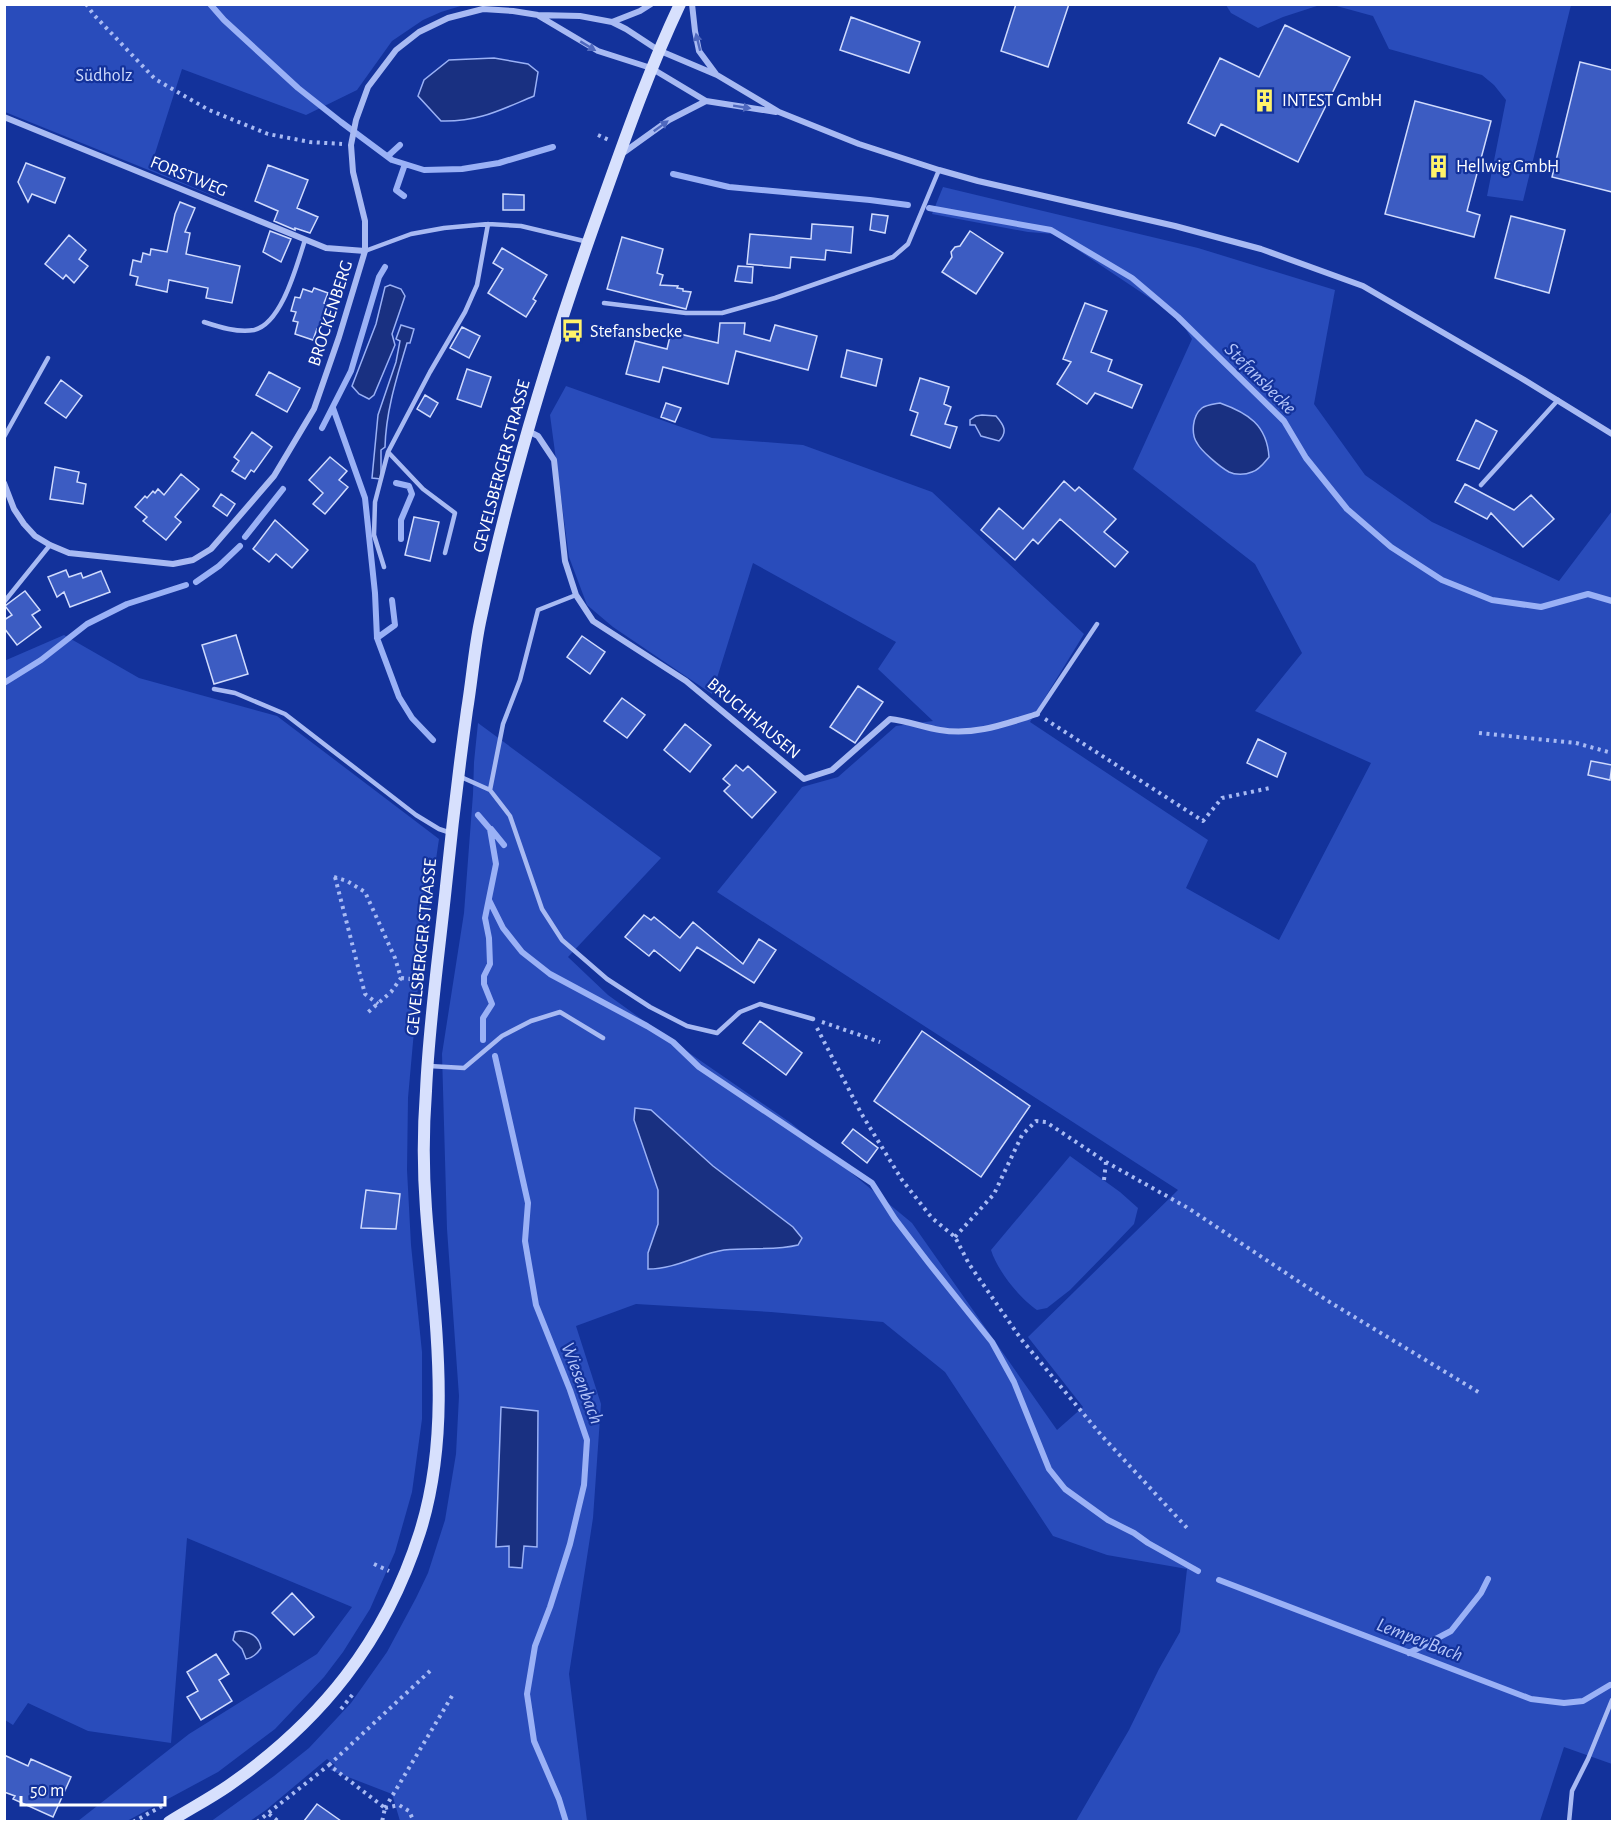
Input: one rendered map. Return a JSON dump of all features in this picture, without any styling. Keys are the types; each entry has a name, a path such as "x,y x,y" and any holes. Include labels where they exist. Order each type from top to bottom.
{"main road":[{"name":"GEVELSBERGER STRASSE","path":"169,1821 218,1792 267,1757 326,1701 360,1656 386,1614 404,1577 418,1538 432,1484 439,1413 438,1359 424,1162 427,1066 451,833 479,626 527,431 568,298 651,68 680,4"}],"street":[{"path":"612,22 651,4"},
{"path":"692,4 699,51 717,75"},
{"name":"BROCKENBERG","path":"4,483 14,509 35,536 69,553 173,564 193,561 211,549 274,476 314,409 365,251 365,221 353,172 351,145 356,120 368,87 396,50 419,32 448,18 483,9 538,15 580,16 612,22 658,50"},
{"name":"BROCKENBERG","path":"538,15 598,51 651,68"},
{"path":"658,50 717,75 779,112 859,144 978,181 1175,226 1261,249 1363,286 1612,434"},
{"path":"651,68 706,101 779,112"},
{"path":"619,156 669,120 706,101"},
{"name":"FORSTWEG","path":"4,117 326,248 365,251"},
{"name":"BRUCHHAUSEN","path":"527,431 538,436 554,460 565,561 576,596 593,621 686,681 804,779 832,770 890,719 908,721 940,730 971,732 1036,714"}],"lane":[{"path":"604,303 686,313 722,313 775,298 893,256 908,244 939,170"},
{"path":"384,567 374,535 374,524 375,502 388,452 465,312 477,285 488,224"},
{"path":"365,251 411,234 488,224 521,226 588,242"},
{"path":"204,322 228,329 245,330 253,330 266,325 281,304 305,240"},
{"path":"4,437 48,358"},
{"path":"1481,484 1558,400"},
{"path":"388,452 423,489 454,513 445,553"},
{"path":"4,602 50,545"},
{"path":"490,790 504,723 520,680 538,610 576,596"},
{"path":"1036,714 1097,624"},
{"path":"214,689 235,693 285,714 416,815 439,829 451,833"},
{"path":"458,776 490,790 510,816 542,909 562,940 607,979 650,1007 687,1026 717,1033 740,1012 760,1004 813,1019"},
{"path":"427,1066 464,1068 502,1036 531,1021 560,1012 603,1038"},
{"path":"1569,1821 1572,1791 1612,1700"}],"path":[{"path":"86,4 155,79 209,110 268,134 310,142 351,145"},
{"path":"1036,714 1203,821 1222,798 1270,788"},
{"path":"1479,733 1576,743 1612,753"},
{"path":"378,1004 364,994 334,877 347,881 365,892 395,958 401,978"},
{"name":"GEVELSBERGER STRASSE","path":"420,991 422,969"},
{"path":"401,978 435,981"},
{"path":"365,1015 391,993 401,978"},
{"path":"813,1019 880,1042"},
{"path":"813,1019 861,1113 902,1180 932,1218 955,1237 969,1264 1021,1339 1102,1436 1188,1529"},
{"path":"955,1237 994,1194 1022,1135 1036,1121 1046,1122 1106,1162 1188,1208 1328,1301 1480,1393"},
{"path":"1104,1180 1106,1162"},
{"path":"385,1581 393,1561"},
{"path":"257,1821 269,1814 329,1765 430,1671"},
{"path":"334,1716 354,1692"},
{"path":"382,1821 385,1809 452,1696"},
{"path":"329,1765 385,1809"},
{"path":"133,1821 171,1801"},
{"path":"385,1809 399,1805 409,1811 414,1821"},
{"path":"269,1814 279,1821"}],"green space":[{"name":"Südholz","path":"4,5 464,5 423,20 392,41 357,90 306,115 182,69 150,169 245,209 5,112"},
{"path":"1226,5 1320,5 1258,28 1231,13"},
{"path":"1333,5 1571,5 1523,201 1487,196 1506,100 1494,85 1482,75 1389,49 1373,16"},
{"path":"943,187 1198,248 1335,290 1314,404 1365,475 1432,522 1559,581 1612,511 1612,1764 1564,1747 1540,1821 1076,1821 1129,1730 1180,1632 1187,1569 1107,1555 1053,1536 945,1372 883,1322 771,1312 636,1304 576,1326 601,1404 593,1518 569,1674 587,1821 400,1821 392,1794 330,1770 335,1765 327,1759 250,1821 210,1822 309,1748 351,1703 387,1652 416,1598 428,1573 445,1520 456,1454 459,1396 447,1229 442,1054 464,913 478,723 661,858 568,957 608,995 791,1123 912,1223 1057,1430 1083,1407 1028,1337 1178,1190 717,892 802,787 838,777 896,726 933,721 878,669 896,642 753,563 712,694 613,627 587,605 569,557 550,415 566,386 712,438 803,445 932,492 1084,634 1030,722 1208,840 1186,888 1279,940 1371,763 1255,711 1302,653 1255,564 1133,469 1192,339 1178,317 1054,234 1028,232 932,214"},
{"path":"64,635 139,678 277,716 439,839 419,975 408,1098 407,1170 411,1245 422,1352 422,1419 412,1492 395,1552 370,1609 343,1652 324,1677 275,1729 218,1772 127,1821 78,1821 189,1734 317,1654 352,1607 187,1538 171,1743 88,1731 28,1703 13,1725 5,1720 4,661"},
{"path":"1070,1156 1138,1208 1134,1224 1070,1290 1047,1308 1037,1310 1023,1299 1010,1283 998,1266 991,1250"}],"shaded area":[{"path":"494,58 528,64 538,72 534,96 478,117 441,121 418,96 424,80 449,60"},
{"path":"390,285 401,289 405,296 392,334 395,345 374,395 369,399 359,394 352,386 376,324 385,287"},
{"path":"401,325 414,329 410,343 407,343 390,407 385,447 381,450 381,479 372,478 378,415 396,362 400,341 396,339"},
{"path":"1220,403 1247,416 1260,428 1269,457 1255,471 1246,474 1229,472 1216,463 1195,439 1194,425 1199,411 1206,406"},
{"path":"982,415 996,416 1001,422 1004,432 999,441 981,436 975,425 970,425 970,420"},
{"path":"635,1108 651,1110 713,1166 793,1227 802,1238 798,1245 724,1250 668,1267 648,1269 648,1253 658,1224 658,1190 634,1120"},
{"path":"501,1407 538,1411 537,1547 524,1546 522,1568 509,1567 509,1546 496,1547"},
{"path":"235,1632 254,1635 260,1644 261,1648 251,1658 246,1659 242,1649 233,1640"}],"building":[{"path":"1016,4 1069,4 1048,67 1001,51"},
{"path":"851,17 920,42 909,73 840,50"},
{"name":"INTEST GmbH","path":"1285,25 1350,57 1298,162 1221,124 1215,136 1188,123 1220,58 1259,77"},
{"path":"1580,62 1612,70 1612,192 1552,177"},
{"name":"Hellwig GmbH","path":"1415,101 1491,121 1467,211 1480,215 1474,237 1385,214"},
{"path":"26,163 65,178 55,203 32,194 28,202 18,182"},
{"path":"268,165 308,180 297,208 318,217 310,233 295,228 295,230 274,221 278,211 255,201"},
{"path":"503,194 524,195 524,210 503,210"},
{"path":"180,202 195,208 185,232 190,233 186,254 240,266 232,303 206,298 208,288 169,280 167,292 136,285 138,277 130,275 133,260 141,262 143,253 150,255 151,249 167,252 175,214"},
{"path":"872,214 888,216 885,233 870,230"},
{"path":"1511,216 1565,230 1549,293 1495,278"},
{"path":"812,224 853,227 851,253 826,250 825,260 791,257 790,268 747,264 750,234 811,239"},
{"path":"270,231 291,239 281,262 263,252"},
{"path":"970,231 1003,253 976,294 942,272 952,257 951,252 955,247 960,246"},
{"path":"69,235 86,250 79,259 88,266 74,283 66,275 63,279 45,264"},
{"path":"622,237 663,249 657,273 663,275 660,285 678,286 677,288 683,291 691,292 686,309 607,289"},
{"path":"502,248 547,275 526,317 488,293 503,269 493,263"},
{"path":"738,266 753,267 752,283 735,281"},
{"path":"314,288 328,293 324,303 329,305 321,330 317,329 313,340 295,334 298,322 293,321 296,312 291,311 295,297 300,298 303,289 312,292"},
{"path":"1085,303 1107,311 1091,352 1112,360 1108,371 1142,385 1132,408 1095,393 1087,404 1057,384 1071,362 1063,359"},
{"path":"720,323 745,323 744,334 770,341 775,325 817,336 808,370 736,351 728,384 663,367 659,382 626,374 635,341 667,349 671,332 718,343"},
{"path":"462,327 480,336 469,358 450,348"},
{"path":"847,350 882,359 876,386 841,377"},
{"path":"467,369 491,377 481,407 457,399"},
{"path":"269,372 300,388 287,412 256,395"},
{"path":"920,378 949,387 944,404 951,407 945,424 957,427 950,448 911,435 918,413 910,410"},
{"path":"61,380 82,396 66,418 45,403"},
{"path":"425,395 438,403 430,417 417,409"},
{"path":"666,403 681,408 675,422 661,417"},
{"path":"1476,420 1497,431 1479,469 1457,460"},
{"path":"252,432 272,447 254,472 251,470 245,479 232,471 239,461 234,457"},
{"path":"330,457 347,471 339,480 348,487 325,514 313,504 323,493 309,480"},
{"path":"55,467 79,472 77,482 86,484 83,504 50,499"},
{"path":"181,474 199,489 175,517 181,522 166,540 143,521 147,517 135,507 153,491 155,493 158,489 164,495"},
{"path":"1064,481 1075,491 1079,487 1116,519 1104,532 1128,552 1115,567 1060,519 1038,544 1033,539 1015,560 981,530 999,508 1023,529"},
{"path":"1465,484 1514,510 1531,495 1554,519 1523,547 1491,513 1487,519 1455,502"},
{"path":"221,494 235,504 227,516 213,506"},
{"path":"414,517 439,522 430,561 405,555"},
{"path":"275,520 308,550 292,568 276,554 269,562 253,549"},
{"path":"66,570 69,577 81,573 83,578 101,571 110,592 70,607 64,592 57,597 48,577"},
{"path":"25,591 40,610 32,615 41,627 17,645 4,628 4,620 12,615 5,606"},
{"path":"236,635 248,674 214,684 202,645"},
{"path":"582,636 605,652 590,674 567,657"},
{"path":"858,686 883,702 855,743 830,727"},
{"path":"622,698 645,715 627,738 604,721"},
{"path":"685,724 711,745 690,772 664,750"},
{"path":"1258,739 1286,753 1277,777 1247,763"},
{"path":"1591,761 1612,765 1610,780 1588,775"},
{"path":"736,765 743,771 748,766 776,792 752,818 724,791 730,785 723,779"},
{"path":"644,915 651,920 654,917 680,938 693,922 743,964 759,939 776,950 754,983 697,947 680,971 654,950 649,956 625,937"},
{"path":"760,1021 802,1053 786,1075 743,1043"},
{"path":"922,1031 1030,1106 981,1177 874,1101"},
{"path":"853,1129 878,1148 867,1163 842,1143"},
{"path":"366,1190 400,1194 396,1229 361,1228"},
{"path":"292,1593 314,1617 294,1635 272,1613"},
{"path":"216,1654 229,1674 219,1680 232,1701 201,1720 187,1697 198,1691 187,1672"},
{"path":"4,1755 28,1766 31,1759 71,1777 53,1817 13,1799 15,1796 4,1792"},
{"path":"317,1804 341,1821 304,1821"}],"waterway":[{"name":"Stefansbecke","path":"210,4 224,20 298,88 392,160 424,170 462,169 499,163 553,147"},
{"path":"388,156 400,145"},
{"path":"404,196 396,190 405,164"},
{"name":"Stefansbecke","path":"673,174 729,187 908,205"},
{"name":"Stefansbecke","path":"929,208 1051,230 1132,278 1178,317 1284,421 1306,458 1347,509 1391,547 1442,580 1492,600 1541,607 1588,594 1612,601"},
{"path":"322,428 351,371 379,277 385,267"},
{"path":"333,408 365,498 375,593 377,638 399,697 412,718 433,740"},
{"path":"396,483 409,486 412,494 401,520 401,539"},
{"path":"245,537 283,489"},
{"path":"196,582 219,566 240,546"},
{"path":"4,683 41,660 87,624 127,604 186,585"},
{"path":"377,638 395,625 392,600"},
{"name":"Wiesenbach","path":"478,815 490,829 496,864 485,918 489,938 490,964 484,976 484,984 492,1004 483,1018 483,1040"},
{"path":"491,829 504,845"},
{"path":"489,900 503,928 522,952 550,974 673,1042 699,1067 872,1183 895,1219 992,1342 1014,1382 1049,1469 1065,1489 1108,1520 1198,1571"},
{"name":"Wiesenbach","path":"495,1056 528,1203 525,1241 536,1305 587,1440 584,1485 570,1544 535,1646 527,1694 534,1741 559,1799 566,1822"},
{"path":"1409,1653 1451,1631 1481,1593 1488,1579"},
{"name":"Lemper Bach","path":"1219,1580 1531,1699 1564,1703 1583,1701 1610,1685"}],"place":[{"name":"INTEST GmbH","path":"1264,100"},
{"name":"Hellwig GmbH","path":"1438,166"},
{"name":"Stefansbecke","path":"572,331"}]}
